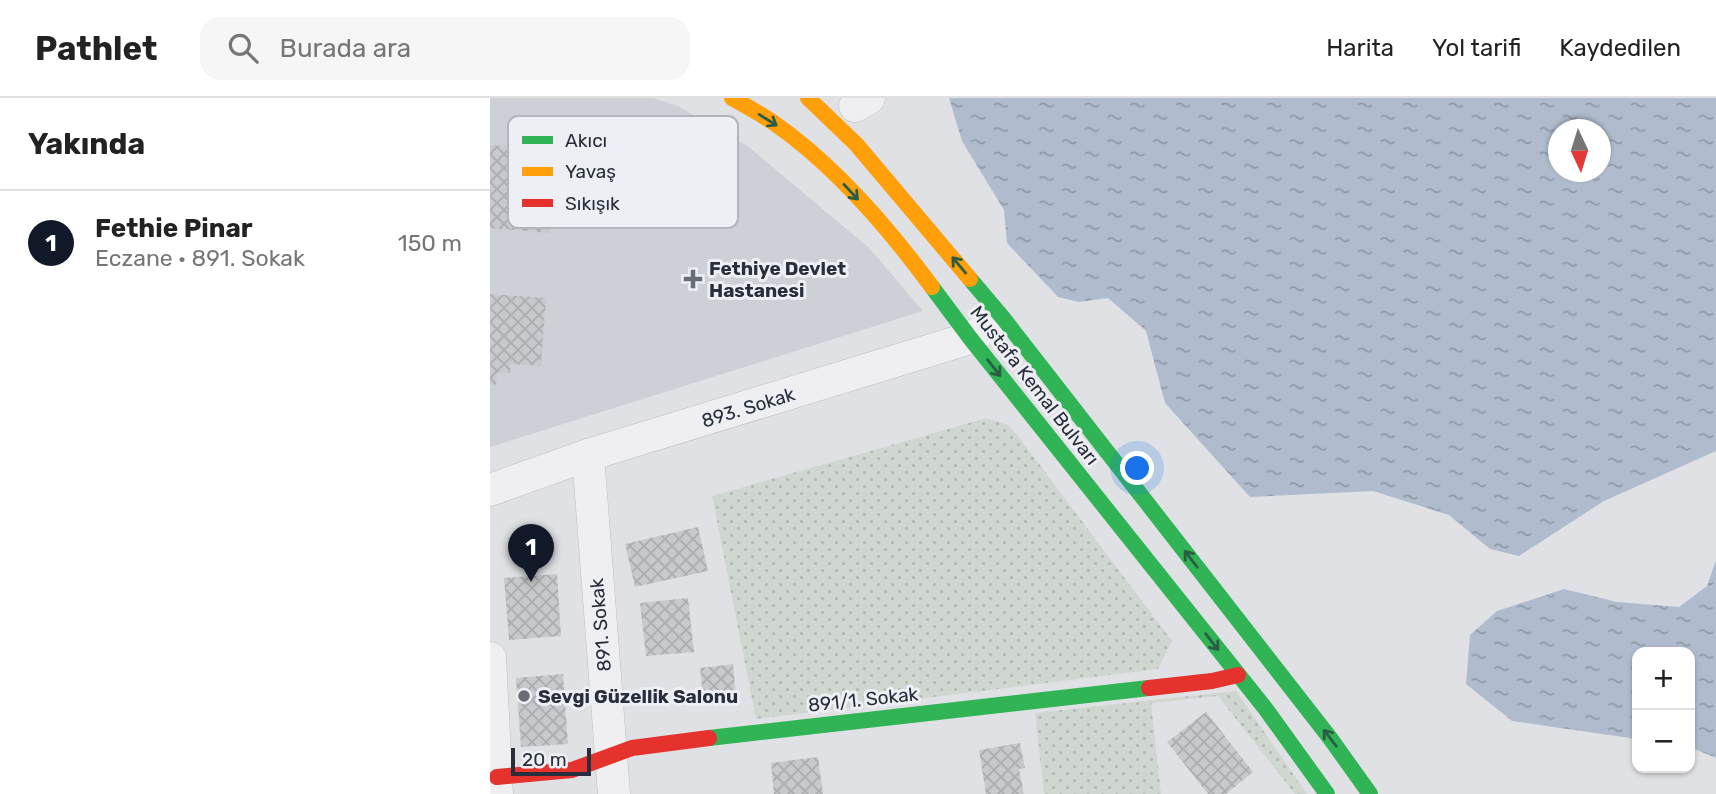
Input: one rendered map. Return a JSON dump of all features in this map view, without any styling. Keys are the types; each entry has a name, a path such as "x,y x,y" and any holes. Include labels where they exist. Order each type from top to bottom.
{"main road":[{"name":"Mustafa Kemal Bulvarı","path":"732,98 775,124 834,174 900,244 971,338 1238,675 1327,794"},
{"name":"Mustafa Kemal Bulvarı","path":"807,98 856,144 1003,318 1330,738 1370,794"},
{"name":"891/1. Sokak","path":"497,785 572,770 632,748 648,745 1212,681 1238,675"}],"street":[{"name":"893. Sokak","path":"490,490 588,456 971,338 1003,318"},
{"name":"891. Sokak","path":"588,456 614,794"},
{"path":"490,658 497,785"}],"shaded area":[{"name":"Fethiye Devlet Hastanesi","path":"490,98 653,98 678,106 695,116 508,116 508,228 738,228 738,141 869,248 923,311 490,447"},
{"path":"987,418 1008,425 1018,436 1172,641 1158,669 756,719 712,496"},
{"path":"1236,691 1307,794 1295,794 1218,696 1151,703 1161,794 1044,794 1035,713"}],"water":[{"path":"949,98 1716,98 1716,451 1604,501 1519,556 1490,549 1449,515 1373,491 1250,497 1165,403 1146,331 1108,298 1079,302 1058,297 1007,243 1004,210 962,141"},
{"path":"1716,560 1716,758 1695,749 1695,647 1632,647 1632,738 1512,721 1466,684 1470,635 1497,611 1564,589 1617,602 1679,607 1707,586"}],"building":[{"path":"490,145 508,147 508,228 550,228 550,233 490,228"},
{"path":"490,294 546,298 541,366 511,364 510,373 497,372 496,385 490,384"},
{"path":"698,527 708,571 635,587 625,544"},
{"path":"557,574 561,636 509,640 504,578"},
{"path":"688,598 694,652 646,656 640,603"},
{"path":"733,664 736,695 703,698 700,668"},
{"path":"563,674 568,744 521,747 516,678"},
{"path":"1206,712 1253,772 1226,794 1208,794 1167,742"},
{"path":"1020,743 1025,768 1019,769 1024,794 986,794 979,750"},
{"path":"818,757 823,794 774,794 771,763"}],"traffic: fast":[{"path":"970,279 1330,738 1370,794"},
{"path":"932,287 1265,708 1327,794"},
{"path":"709,738 1149,688"}],"traffic: slow":[{"path":"732,98 774,123 818,158 879,221 932,287"},
{"path":"808,98 856,144 970,279"}],"traffic: jam":[{"path":"1149,688 1212,681 1238,675"},
{"path":"497,777 572,770 632,748 709,738"}],"place":[{"name":"Fethiye Devlet Hastanesi","path":"693,279"},
{"name":"Fethie Pinar","path":"531,582"},
{"name":"Sevgi Güzellik Salonu","path":"524,696"}]}
